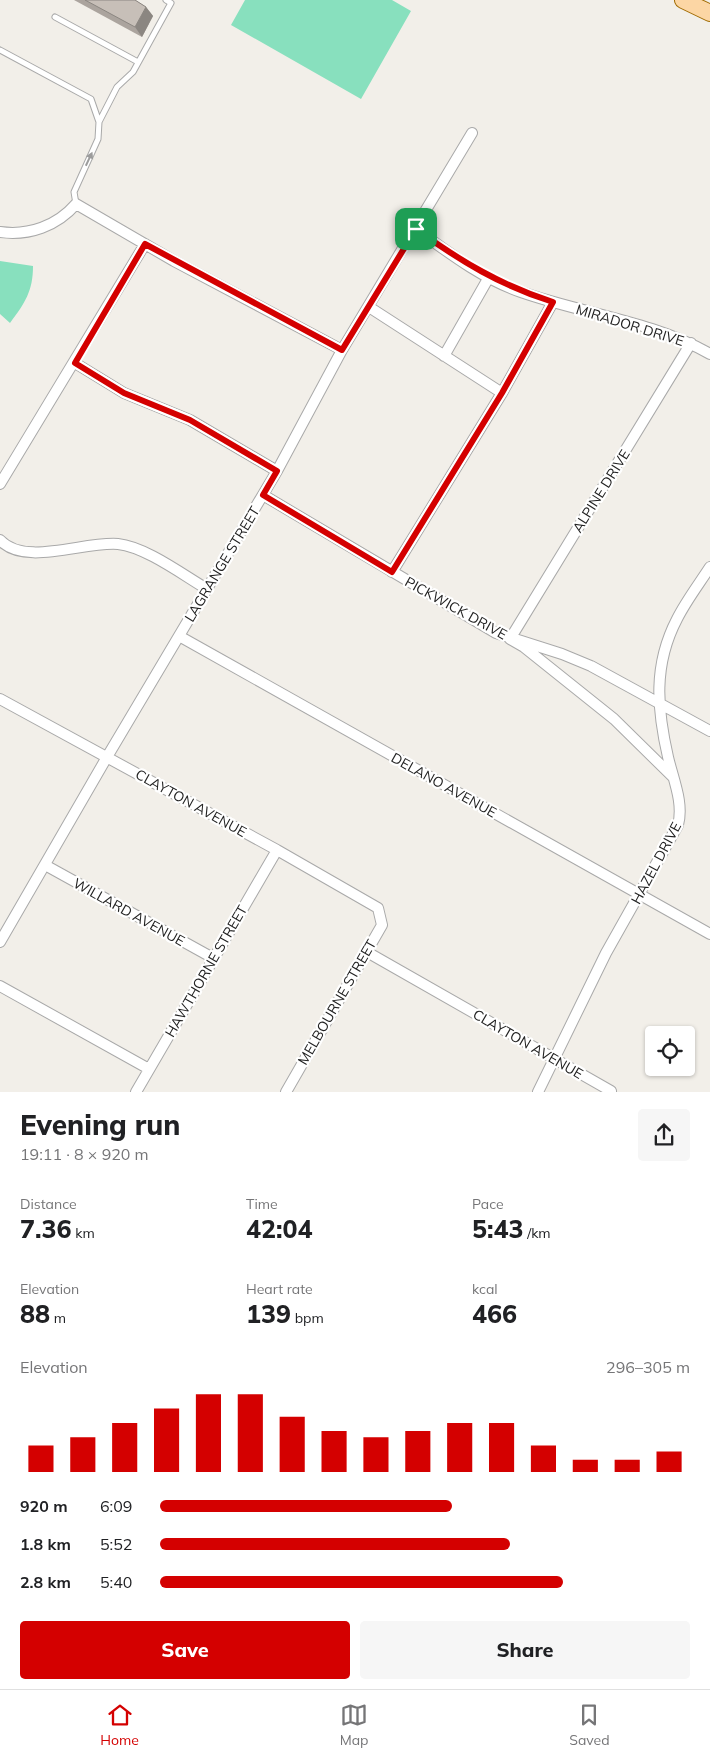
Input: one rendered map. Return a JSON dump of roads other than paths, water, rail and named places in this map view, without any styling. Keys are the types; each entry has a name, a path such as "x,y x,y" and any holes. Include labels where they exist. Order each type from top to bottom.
{"main road":[{"path":"683,0 710,13"}],"street":[{"name":"LAGRANGE STREET","path":"0,942 107,757 277,471 342,350 472,133"},
{"path":"0,232 16,234 46,226 61,220 76,204 145,244 342,350"},
{"name":"MIRADOR DRIVE","path":"416,229 453,256 489,277 519,291 671,334 710,354"},
{"path":"0,484 75,363 145,244"},
{"path":"444,356 489,277"},
{"path":"392,572 502,393 553,302"},
{"path":"368,307 502,393"},
{"name":"ALPINE DRIVE","path":"510,639 691,343"},
{"path":"75,363 124,393 190,420 277,471"},
{"name":"PICKWICK DRIVE","path":"263,495 392,572 510,639 562,654 658,701 710,731"},
{"path":"0,540 16,552 29,553 93,545 119,544 152,557 207,589"},
{"name":"HAZEL DRIVE","path":"538,1092 606,953 678,825 681,808 661,726 658,701 661,660 677,618 709,573"},
{"name":"DELANO AVENUE","path":"179,636 710,934"},
{"path":"510,639 537,657 614,719 673,777"},
{"name":"CLAYTON AVENUE","path":"0,699 277,850 378,908 380,912"},
{"name":"HAWTHORNE STREET","path":"136,1092 277,850"},
{"name":"WILLARD AVENUE","path":"45,865 213,958"},
{"name":"MELBOURNE STREET","path":"286,1092 382,925 380,912"},
{"name":"CLAYTON AVENUE","path":"367,952 611,1091"},
{"path":"0,986 149,1069"}],"lane":[{"path":"99,122 117,87 133,72 171,3 166,0"},
{"path":"55,17 138,62"},
{"path":"0,50 91,99 99,122 98,139 74,192 76,204"}]}
